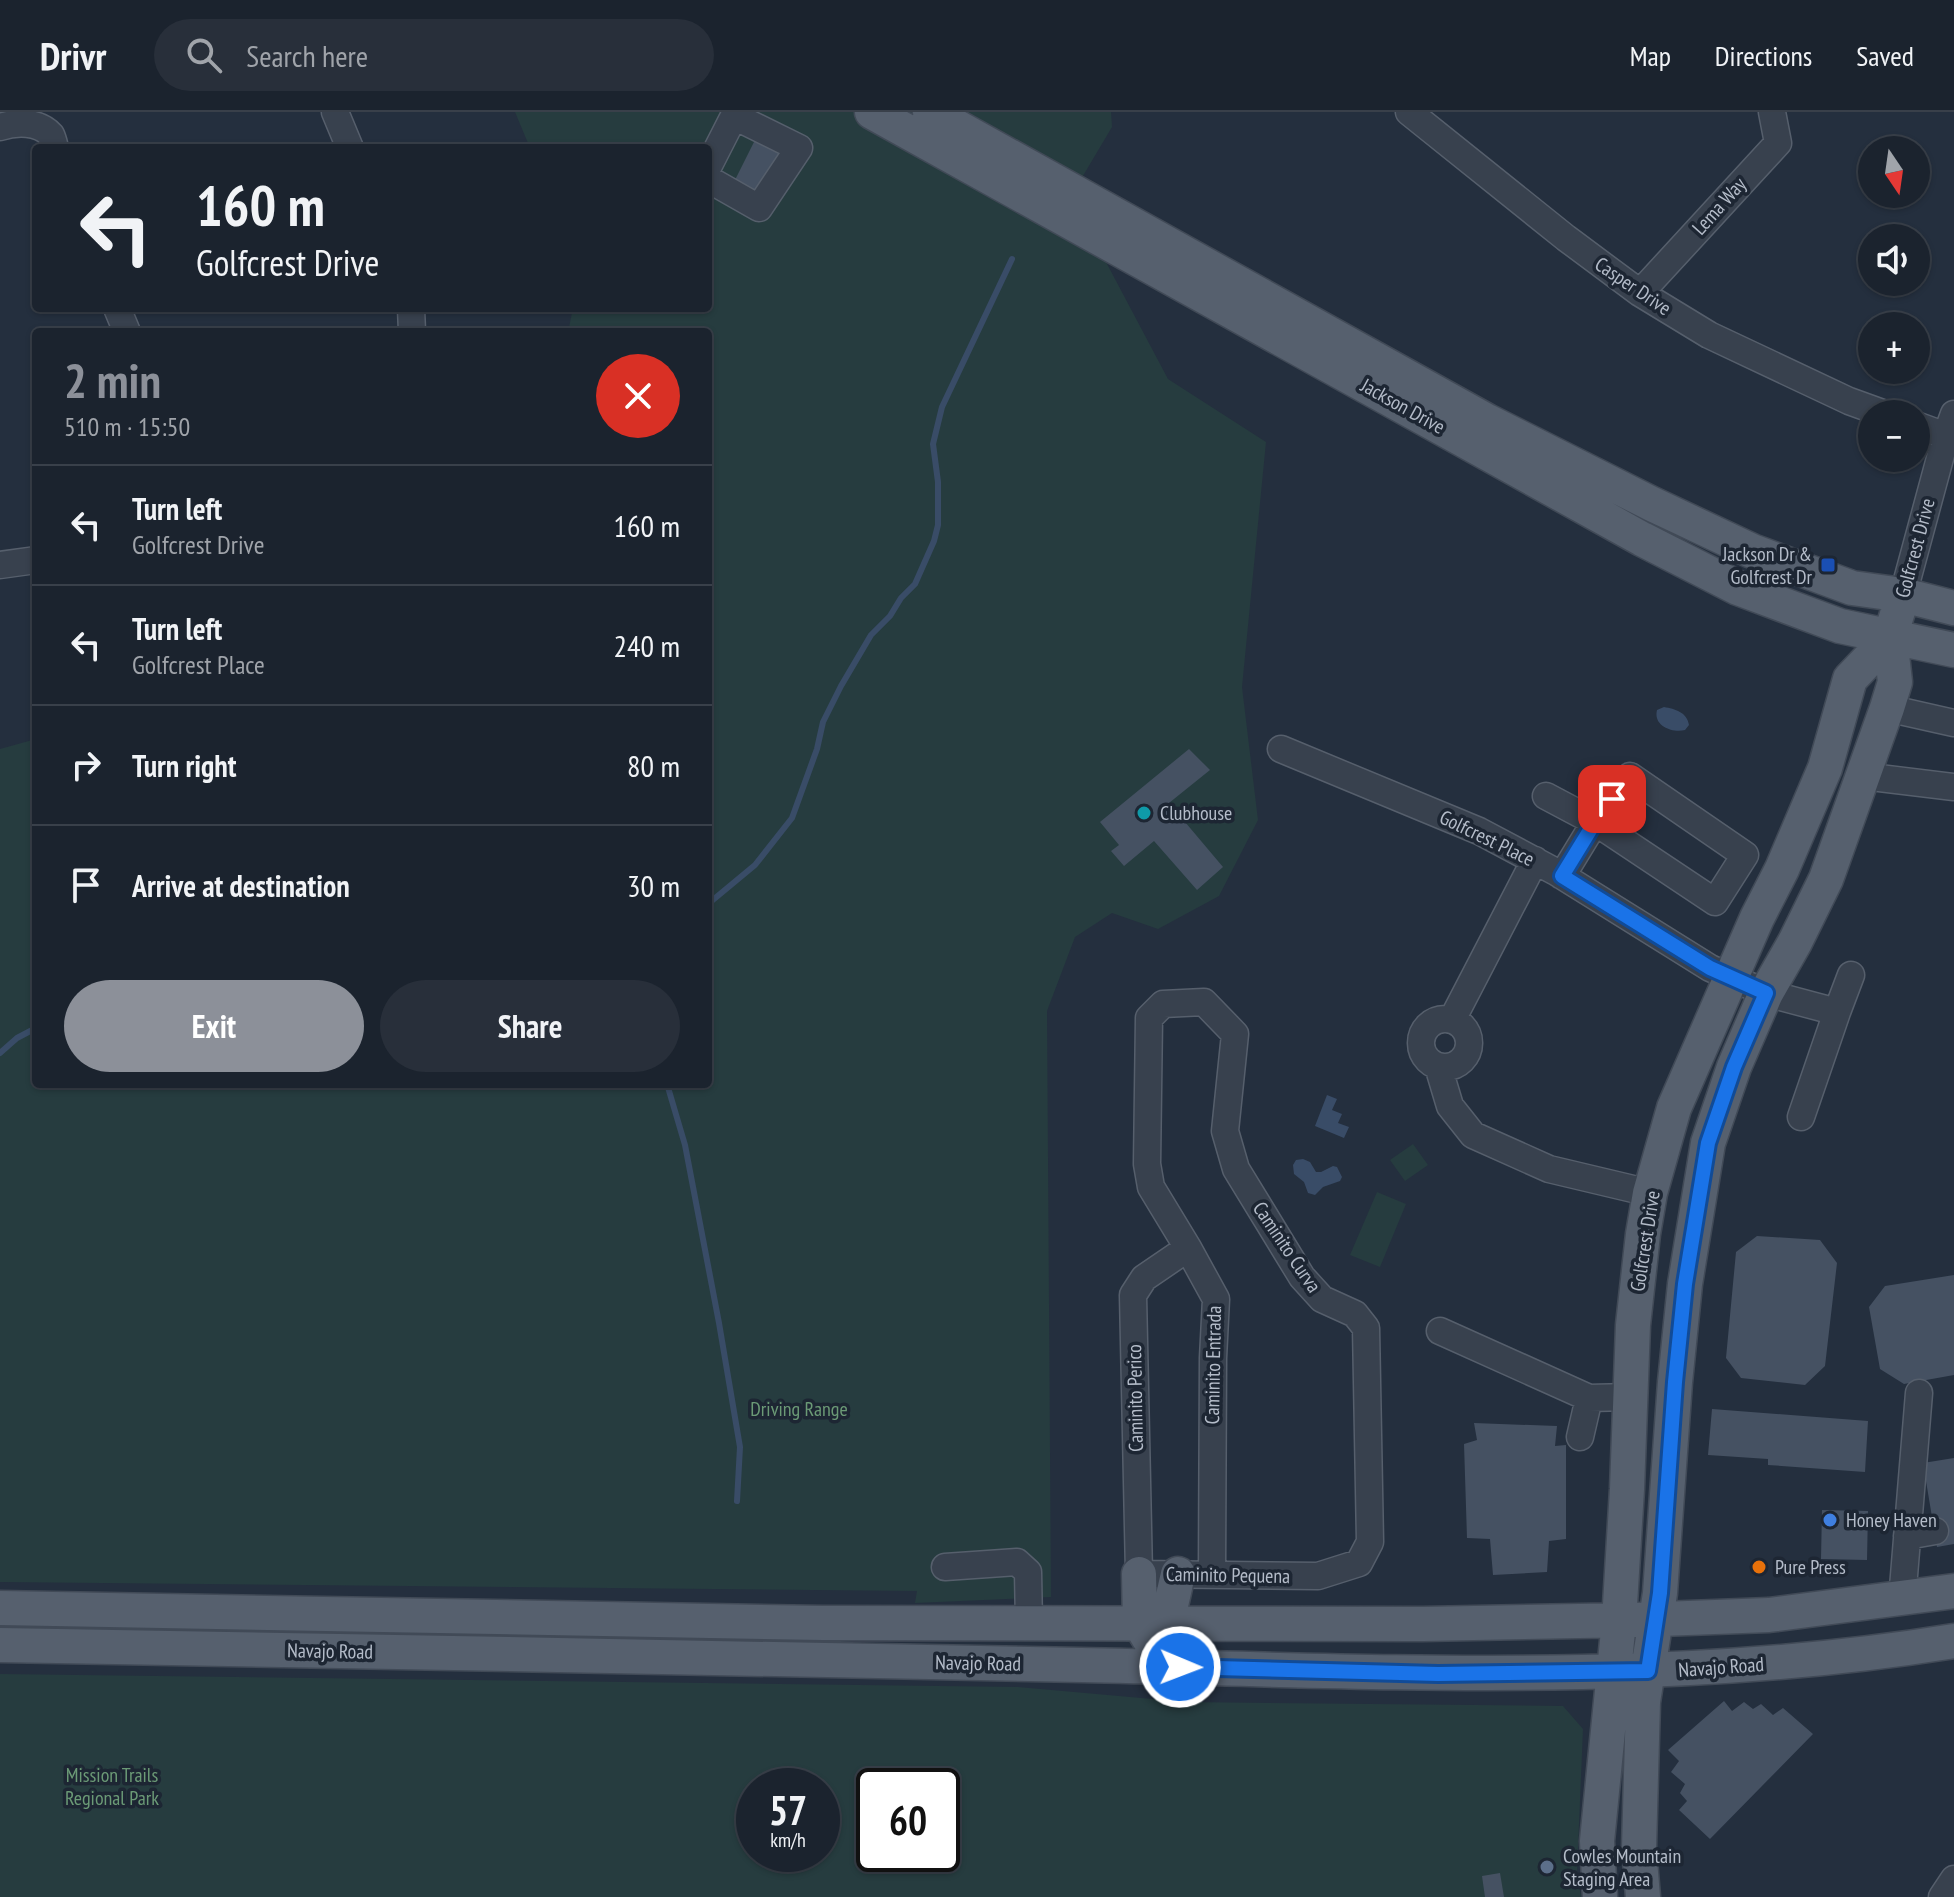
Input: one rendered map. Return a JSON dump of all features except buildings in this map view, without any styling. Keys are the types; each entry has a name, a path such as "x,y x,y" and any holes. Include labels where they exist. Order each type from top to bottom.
{"main road":[{"name":"Jackson Drive","path":"872,112 1642,539 1738,588 1840,626 1954,650"},
{"name":"Jackson Drive","path":"930,112 1487,421 1638,498 1752,551 1852,588 1903,595 1954,608"},
{"name":"Golfcrest Drive","path":"1643,1897 1639,1848 1643,1702 1660,1593 1685,1284 1708,1143 1734,1067 1766,993 1826,879 1863,776 1895,682 1890,637 1903,595"},
{"name":"Golfcrest Drive","path":"1600,1897 1597,1841 1619,1621 1633,1325 1650,1193 1674,1108 1825,768 1850,679 1890,637"},
{"path":"1139,1574 1155,1633"},
{"path":"1155,1633 1178,1574"},
{"name":"Navajo Road","path":"0,1608 1029,1624 1155,1633 1769,1615 1954,1591"},
{"path":"926,1662 1003,1648 1155,1633 1212,1668"},
{"name":"Navajo Road","path":"0,1645 1438,1674 1648,1671 1759,1664 1954,1641"}],"street":[{"path":"335,112 348,144"},
{"name":"Casper Drive","path":"1409,112 1640,293 1709,335 1858,404"},
{"name":"Lema Way","path":"1640,293 1778,143 1772,112"},
{"path":"712,158 731,114 799,148 759,208 712,181"},
{"path":"6,125 34,125 50,135 53,144"},
{"name":"Golfcrest Drive","path":"1903,595 1950,425"},
{"path":"0,565 32,561"},
{"path":"1887,708 1954,723"},
{"name":"Golfcrest Place","path":"1281,749 1479,831 1535,860 1731,978 1766,993 1837,1012"},
{"path":"1562,876 1595,822 1630,776 1745,855 1782,869"},
{"path":"1863,776 1954,787"},
{"path":"1546,796 1595,822 1715,902 1757,918"},
{"path":"1715,902 1745,855"},
{"path":"1535,860 1452,1020 1430,1025 1422,1039 1422,1048 1425,1056 1438,1066 1450,1106 1473,1135 1549,1169 1650,1193"},
{"path":"1801,1117 1851,975"},
{"name":"Caminito Curva","path":"1149,1031 1149,1018 1163,1004 1204,1002 1235,1034 1225,1131 1236,1169 1302,1277 1322,1299 1355,1314 1366,1328 1370,1542 1359,1563 1318,1576"},
{"name":"Caminito Entrada","path":"1149,1031 1147,1164 1151,1187 1216,1299 1212,1573"},
{"name":"Caminito Perico","path":"1139,1574 1133,1295 1144,1278 1188,1248"},
{"path":"1440,1331 1589,1398 1630,1397"},
{"path":"1902,1600 1919,1393"},
{"path":"1580,1437 1589,1398"},
{"path":"1907,1536 1935,1531"},
{"path":"945,1567 1017,1562 1028,1572 1029,1624"},
{"name":"Caminito Pequena","path":"1139,1574 1318,1576"},
{"path":"1942,1897 1954,1879"}],"green space":[{"name":"Driving Range","path":"515,112 1111,112 1112,127 1071,196 1168,379 1266,442 1242,687 1258,820 1219,896 1158,929 1112,913 1075,937 1047,1011 1051,1597 915,1603 917,1591 0,1582 0,749 32,740 32,1088 712,1088 712,328 569,328 572,312 712,312 712,144 528,144"},
{"path":"1413,1144 1428,1165 1405,1181 1390,1160"},
{"path":"1377,1192 1406,1204 1380,1267 1350,1255"},
{"name":"Mission Trails Regional Park","path":"0,1674 1018,1687 1186,1702 1563,1706 1583,1729 1577,1872 1581,1897 0,1897"}],"water":[{"path":"1664,707 1686,717 1689,725 1685,730 1669,729 1661,724 1657,710"},
{"path":"1327,1095 1337,1099 1332,1110 1342,1114 1338,1123 1349,1127 1344,1138 1315,1126"},
{"path":"1296,1160 1310,1162 1316,1172 1337,1167 1342,1177 1340,1181 1323,1187 1315,1195 1308,1193 1304,1182 1294,1174"}],"waterway":[{"path":"712,901 755,865 792,818 817,749 823,722 841,686 871,635 915,584 938,525 938,482 933,444 942,407 1012,259"},
{"path":"0,1053 32,1030"},
{"path":"668,1088 685,1145 740,1447 737,1501"}],"place":[{"name":"Jackson Dr & Golfcrest Dr","path":"1828,565"},
{"name":"Clubhouse","path":"1144,813"},
{"name":"Honey Haven","path":"1830,1520"},
{"name":"Pure Press","path":"1759,1567"},
{"name":"Cowles Mountain Staging Area","path":"1547,1867"}],"route":[{"path":"1180,1667 1438,1674 1648,1671 1660,1593 1685,1284 1708,1143 1734,1067 1766,993 1710,968 1562,876 1612,799"}]}
